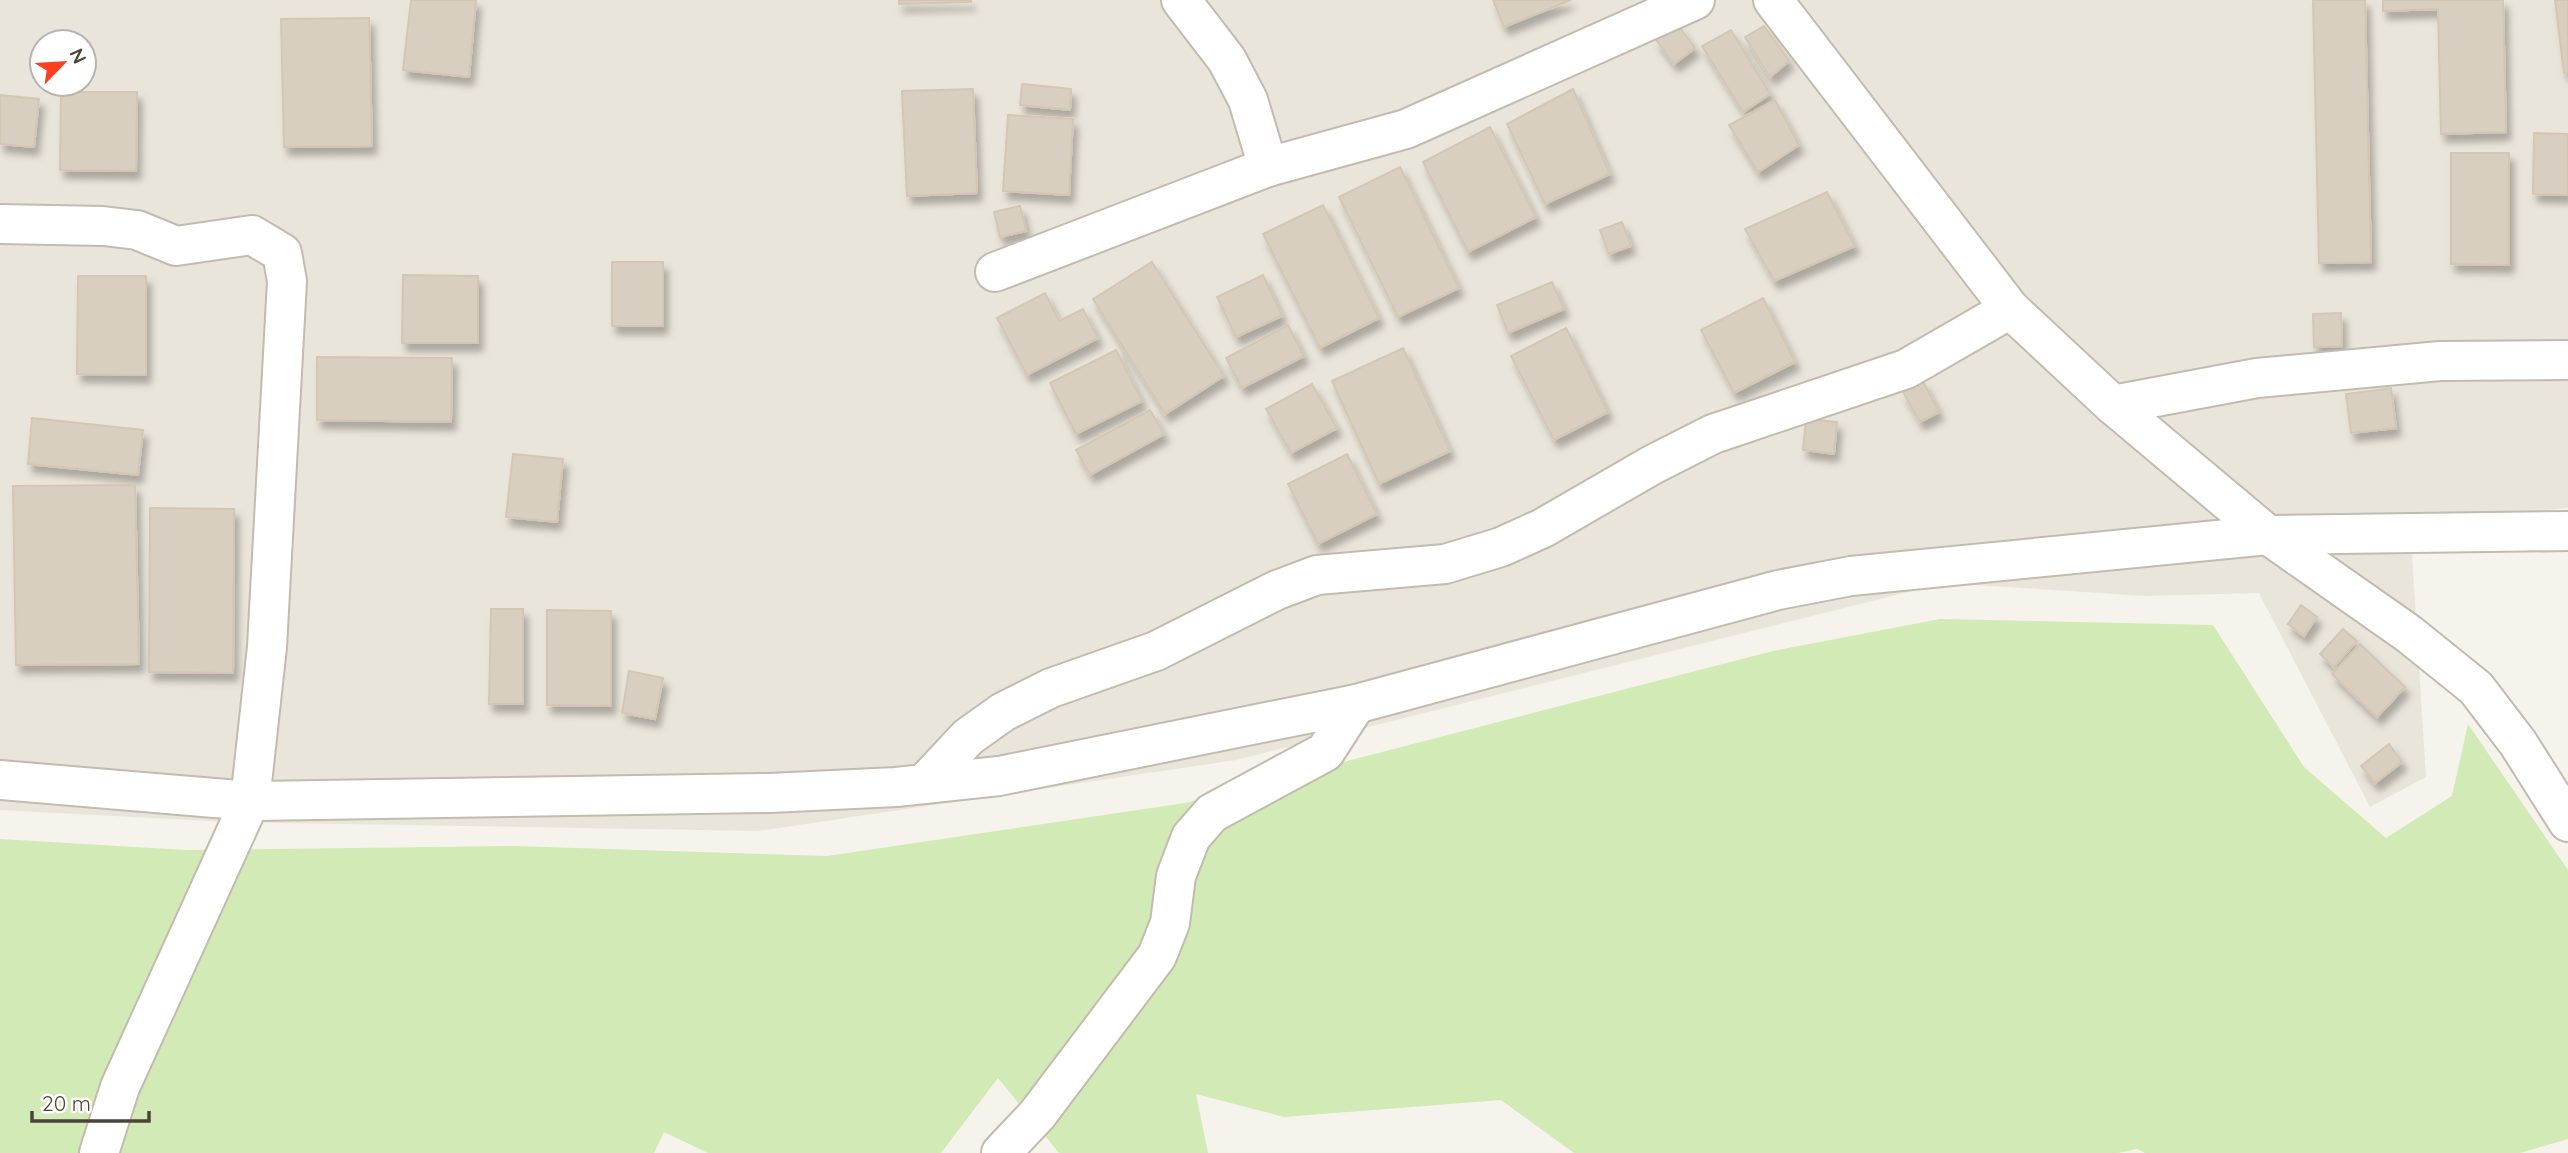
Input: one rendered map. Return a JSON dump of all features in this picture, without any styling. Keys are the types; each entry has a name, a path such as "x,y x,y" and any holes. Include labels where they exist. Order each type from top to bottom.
{"street":[{"path":"1181,0 1232,70 1248,100 1268,167"},
{"path":"995,272 1268,167 1406,129 1695,0"},
{"path":"1773,0 2010,309 2113,405 2268,536 2409,634 2476,688 2518,743 2568,822"},
{"path":"0,224 103,226 137,230 176,246 252,235 282,253 287,281 267,647 250,801 120,1087 99,1153"},
{"path":"924,784 968,737 1003,712 1051,688 1156,651 1277,590 1317,575 1445,564 1501,547 1543,528 1652,465 1713,434 1906,369 2010,309"},
{"path":"2113,405 2257,378 2440,361 2568,360"},
{"path":"0,780 250,801 771,793 924,784 999,776 1356,704 1779,590 1851,576 2268,536 2568,531"},
{"path":"1001,1153 1037,1115 1157,956 1170,923 1176,876 1191,837 1212,813 1325,752 1356,704"}],"shaded area":[{"path":"0,0 2568,0 2568,508 2410,522 2426,777 2370,807 2259,593 2145,596 1944,583 1236,760 758,831 228,822 0,810"}],"green space":[{"path":"1940,619 2213,625 2304,767 2386,838 2452,796 2468,724 2568,870 2568,1139 2520,1153 2145,1153 2137,1149 2118,1153 1574,1153 1501,1100 1284,1117 1196,1094 1208,1153 1059,1153 998,1078 941,1153 708,1153 664,1132 654,1153 0,1153 0,839 186,850 513,846 827,856 1185,803 1773,651"}],"building":[{"path":"411,0 476,0 469,77 403,70"},
{"path":"899,0 971,0 971,2 899,4"},
{"path":"1493,0 1571,0 1504,27"},
{"path":"2313,0 2365,0 2371,262 2319,263"},
{"path":"2383,0 2503,0 2506,132 2441,134 2438,9 2383,11"},
{"path":"2555,0 2568,0 2568,72 2564,73"},
{"path":"369,18 372,146 284,147 281,19"},
{"path":"1677,24 1695,48 1674,64 1656,40"},
{"path":"1764,26 1789,61 1770,77 1745,37"},
{"path":"1731,30 1770,94 1743,112 1702,46"},
{"path":"1022,84 1071,89 1070,110 1020,105"},
{"path":"973,89 977,193 907,196 902,91"},
{"path":"1573,89 1610,174 1545,204 1507,124"},
{"path":"98,92 137,92 136,171 60,170 61,98 98,98"},
{"path":"0,95 39,99 34,147 0,144"},
{"path":"1775,100 1799,145 1758,172 1729,125"},
{"path":"1008,115 1073,119 1069,195 1003,191"},
{"path":"1490,127 1536,217 1468,252 1423,162"},
{"path":"2534,133 2568,134 2568,195 2533,194"},
{"path":"2451,153 2509,153 2509,265 2451,264"},
{"path":"1400,167 1459,288 1398,317 1339,197"},
{"path":"1827,192 1855,246 1774,281 1745,229"},
{"path":"1323,205 1379,318 1320,348 1263,234"},
{"path":"1020,206 1026,231 1000,237 994,212"},
{"path":"1622,222 1631,246 1609,254 1600,230"},
{"path":"612,262 663,262 663,326 612,326"},
{"path":"1152,262 1224,376 1165,414 1093,299"},
{"path":"403,275 478,276 478,343 402,343"},
{"path":"1263,275 1282,316 1236,337 1217,297"},
{"path":"78,276 146,276 146,375 77,374"},
{"path":"1552,282 1564,309 1508,333 1497,305"},
{"path":"1045,293 1059,321 1083,309 1098,338 1027,375 997,318"},
{"path":"1763,298 1795,362 1734,393 1701,330"},
{"path":"2341,313 2342,346 2314,347 2313,314"},
{"path":"1288,325 1304,356 1242,388 1226,358"},
{"path":"1566,328 1608,412 1554,440 1511,356"},
{"path":"1403,348 1450,451 1379,484 1332,381"},
{"path":"1116,350 1142,401 1076,434 1050,383"},
{"path":"317,357 452,358 451,422 317,420"},
{"path":"1923,381 1939,412 1920,422 1903,392"},
{"path":"1312,384 1337,428 1291,453 1266,409"},
{"path":"2391,388 2396,428 2351,433 2346,394"},
{"path":"1150,410 1164,434 1090,475 1076,450"},
{"path":"32,418 143,430 138,475 28,464"},
{"path":"1806,419 1837,422 1834,454 1803,450"},
{"path":"513,454 563,459 557,522 506,517"},
{"path":"1347,454 1377,514 1318,544 1288,484"},
{"path":"135,485 139,664 16,665 13,486"},
{"path":"150,508 234,509 233,673 149,672"},
{"path":"2301,605 2317,617 2304,636 2288,624"},
{"path":"491,609 523,609 523,704 489,704"},
{"path":"547,610 611,611 611,706 547,705"},
{"path":"2343,629 2357,641 2334,667 2320,654"},
{"path":"2360,644 2405,687 2377,717 2332,674"},
{"path":"629,671 663,678 655,719 622,713"},
{"path":"2389,744 2402,762 2375,783 2361,766"}]}
